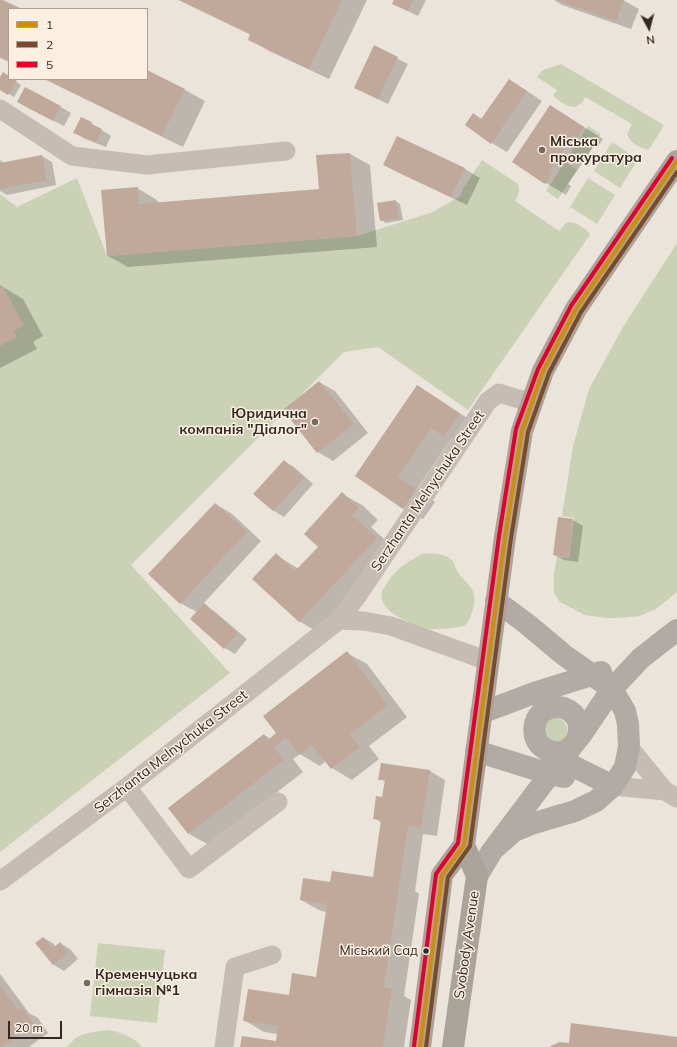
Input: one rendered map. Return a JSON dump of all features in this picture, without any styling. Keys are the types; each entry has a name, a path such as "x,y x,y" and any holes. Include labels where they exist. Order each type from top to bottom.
{"highway":[{"path":"420,1047 442,875 464,845 504,537 522,431 543,371 576,309 677,161"},
{"name":"Svobody Avenue","path":"453,1047 477,876 464,845"}],"main road":[{"path":"496,601 527,624 564,655 612,690 625,711 628,724 629,747 625,767 613,786 596,801 575,811 531,824 514,831 496,847"},
{"path":"477,876 558,757 581,735 612,690 641,658 677,630"},
{"path":"481,713 641,658"},
{"path":"568,682 546,710 539,715 535,722 534,727 536,739 538,743 558,757 613,786"},
{"path":"476,751 558,757 576,741 580,731 577,720 571,712 556,707 546,710"}],"street":[{"path":"0,110 72,156 147,165 286,151"},
{"name":"Serzhanta Melnychuka Street","path":"0,880 127,787 339,620 358,595 488,401 500,393 532,403"},
{"path":"339,620 364,621 391,626 488,661"},
{"path":"629,747 671,795"},
{"path":"613,786 671,795"},
{"path":"127,787 189,869 278,802"},
{"path":"224,1047 235,967 272,956"}],"green space":[{"path":"561,64 664,125 650,148 647,150 630,140 627,134 632,124 585,97 580,104 573,107 566,105 553,96 557,90 537,77 543,70"},
{"path":"588,126 601,134 582,163 569,155"},
{"path":"612,142 638,159 620,188 594,171"},
{"path":"482,160 518,184 519,191 515,201 559,231 567,222 573,222 590,233 468,410 378,347 344,352 131,565 230,673 0,852 0,194 17,207 77,178 107,256 357,236 433,212 460,196 464,187"},
{"path":"565,162 577,170 558,199 546,191"},
{"path":"588,178 615,195 597,224 570,207"},
{"path":"677,243 677,592 656,609 640,616 605,618 585,615 560,602 554,593 554,573 557,557 569,558 574,518 562,516 573,446 589,389 623,327"},
{"path":"422,554 438,554 446,556 452,560 459,574 472,589 474,595 474,605 472,614 465,626 442,629 426,629 398,617 383,603 381,597 382,591 391,578 403,566"},
{"path":"557,717 566,725 568,731 567,735 562,742 547,742 543,723"},
{"path":"98,943 165,950 157,1023 90,1016"},
{"path":"109,1030 127,1036 142,1047 66,1047 75,1039 84,1034"}],"building":[{"path":"0,0 3,0 20,8 8,8 8,61 0,57"},
{"path":"180,0 342,0 309,69 248,40 250,34"},
{"path":"394,0 413,0 408,11 392,4"},
{"path":"556,0 624,0 616,21"},
{"path":"374,45 398,57 378,99 354,88"},
{"path":"148,70 185,89 162,136 47,80 148,80"},
{"path":"3,72 8,75 8,80 17,81 8,95 0,90 0,77"},
{"path":"509,79 527,91 491,144 465,125 473,113 481,119"},
{"path":"25,87 61,106 53,121 17,102"},
{"name":"Міська прокуратура","path":"550,105 584,127 577,138 573,135 549,172 552,174 545,184 512,162"},
{"path":"81,117 102,129 96,142 73,133"},
{"path":"397,136 465,168 451,197 383,165"},
{"path":"350,153 357,236 107,256 101,190 138,187 139,204 319,189 316,155"},
{"path":"42,155 47,180 0,189 0,163"},
{"path":"396,200 399,218 380,221 377,203"},
{"path":"3,286 24,325 14,331 17,337 0,346 0,287"},
{"path":"319,381 354,424 317,453 283,410"},
{"path":"417,385 460,414 444,437 431,428 398,477 416,489 403,509 355,476"},
{"path":"284,460 304,478 273,511 253,494"},
{"path":"342,492 359,508 352,515 377,538 299,622 252,579 276,553 295,571 318,547 304,534"},
{"path":"215,503 247,532 180,604 148,574"},
{"path":"558,517 573,519 568,557 553,555"},
{"path":"204,603 238,633 224,649 190,619"},
{"path":"347,651 388,705 350,734 360,747 331,769 312,745 299,755 286,738 274,747 284,760 188,834 168,808 264,734 268,740 276,733 263,716"},
{"path":"381,763 430,770 421,828 408,826 384,987 392,988 383,1047 240,1047 242,1036 276,1041 278,1026 243,1021 248,989 289,995 292,973 316,977 327,904 300,900 303,878 330,882 332,871 373,877 381,820 373,819 376,796 382,797 385,780 378,780"},
{"path":"43,937 53,948 60,942 68,953 53,965 35,943"},
{"path":"0,985 19,1011 22,1008 34,1024 2,1047 0,1047"},
{"path":"571,1023 677,1037 677,1047 549,1047 560,1042 569,1043"}],"transit line":[{"name":"5","path":"414,1046 436,874 458,843 499,536 516,429 538,369 571,306 672,158"},
{"name":"1","path":"420,1047 442,875 464,845 505,537 522,431 543,371 576,309 677,161"},
{"name":"2","path":"426,1047 448,877 470,846 511,538 528,432 549,373 581,312 677,172"}],"place":[{"name":"Міська прокуратура","path":"542,150"},
{"name":"Юридична компанія \"Діалог\"","path":"315,422"},
{"name":"Міський Сад","path":"426,951"},
{"name":"Кременчуцька гімназія №1","path":"87,983"}]}
